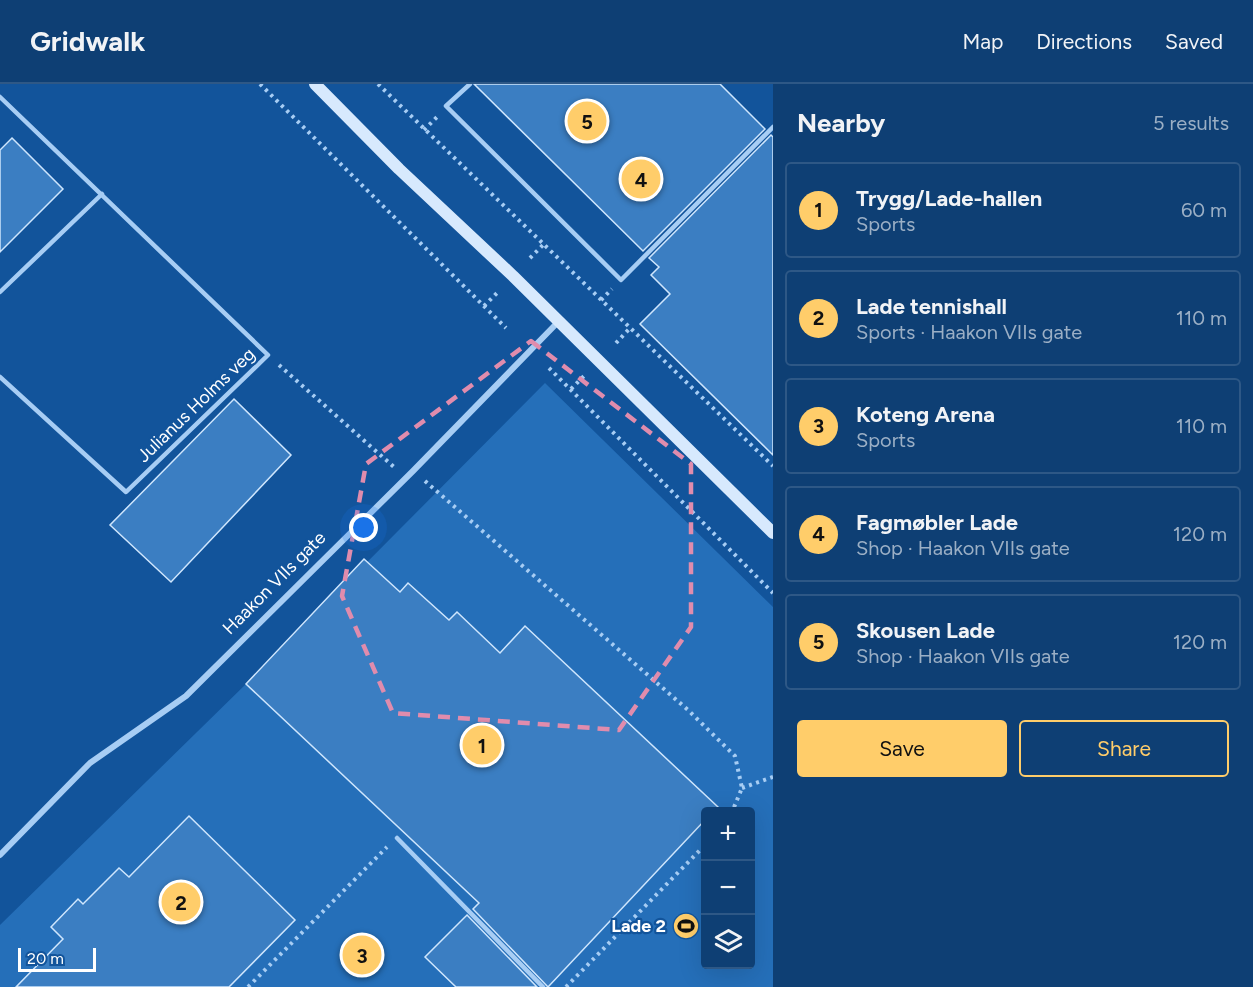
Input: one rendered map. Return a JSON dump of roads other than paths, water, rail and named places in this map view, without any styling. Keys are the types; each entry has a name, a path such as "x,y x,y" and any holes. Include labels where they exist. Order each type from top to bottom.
{"main road":[{"path":"315,84 399,169 559,321 773,533"}],"street":[{"name":"Haakon VIIs gate","path":"0,855 90,763 186,696 413,471 559,321"}],"lane":[{"path":"470,84 446,106 621,280 773,127"},
{"name":"Julianus Holms veg","path":"0,97 268,355 126,492 0,377"},
{"path":"0,292 102,194"},
{"path":"397,838 543,987"}],"place":[{"name":"Skousen Lade","path":"587,121"},
{"name":"Fagmøbler Lade","path":"641,179"},
{"name":"Trygg/Lade-hallen","path":"482,745"},
{"name":"Lade tennishall","path":"181,902"},
{"name":"Lade 2","path":"686,926"},
{"name":"Koteng Arena","path":"362,955"}]}
